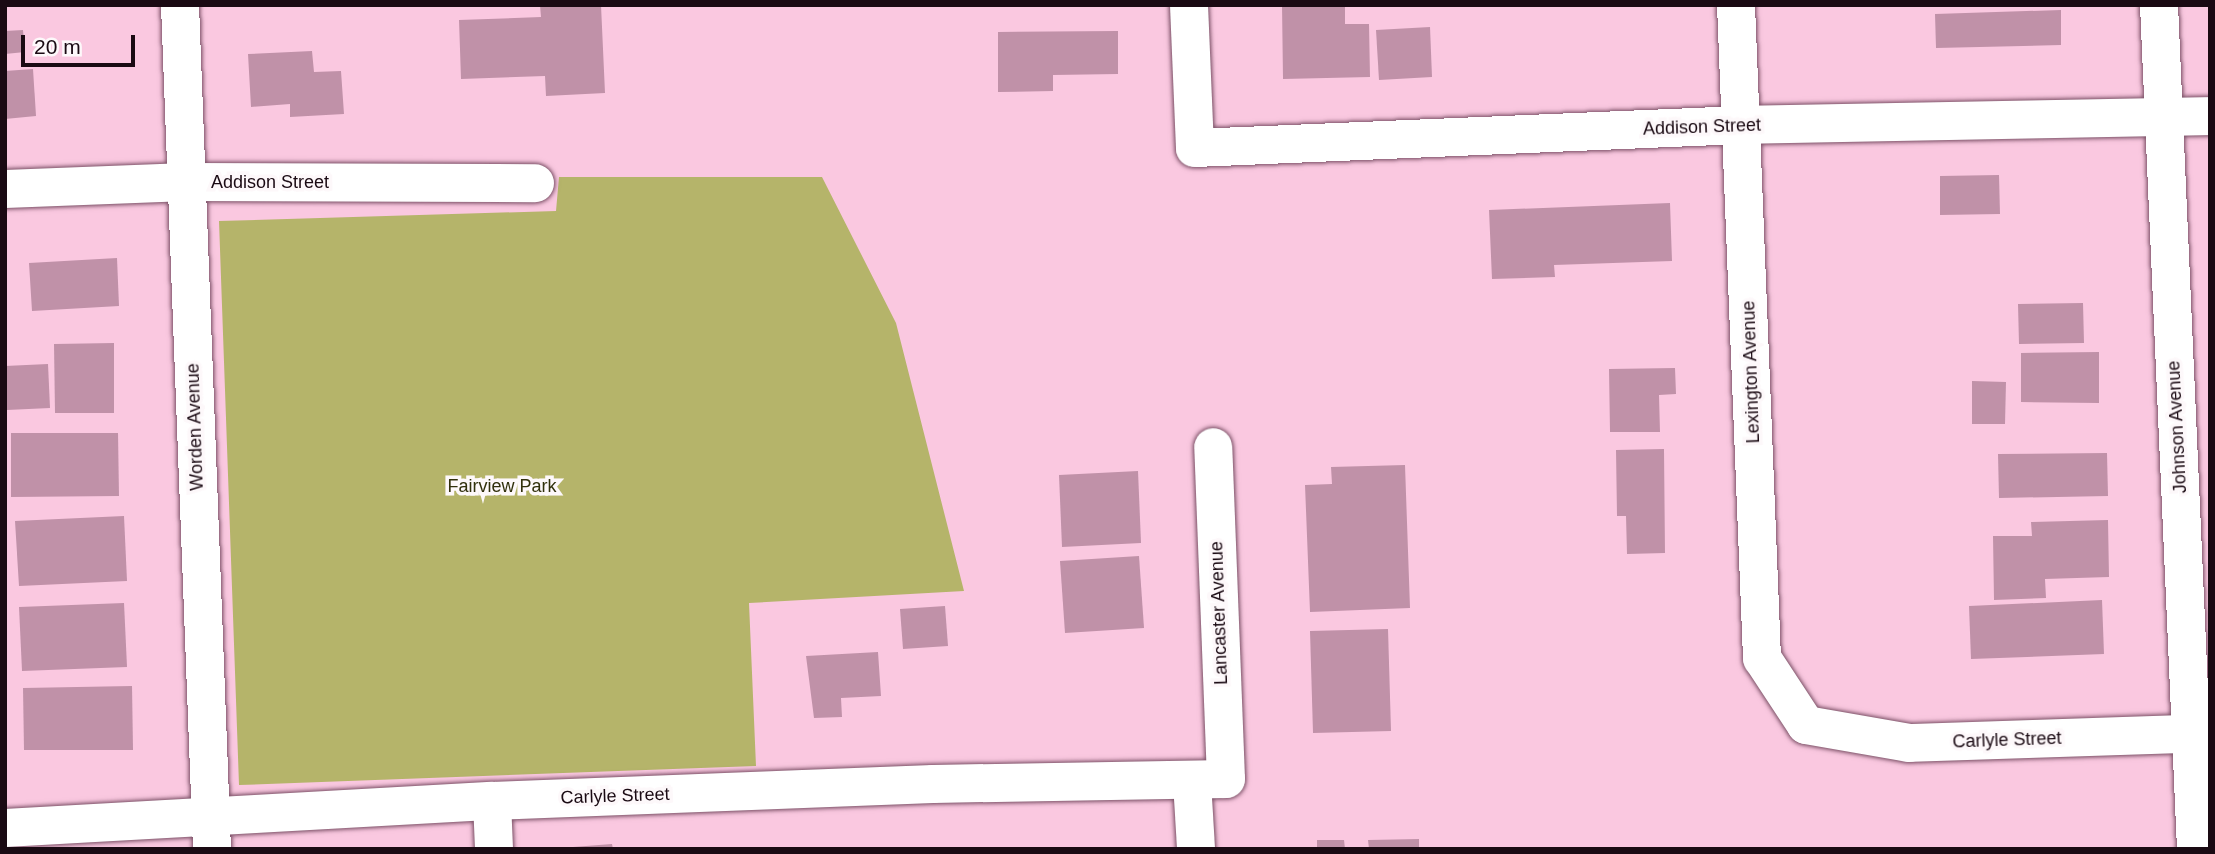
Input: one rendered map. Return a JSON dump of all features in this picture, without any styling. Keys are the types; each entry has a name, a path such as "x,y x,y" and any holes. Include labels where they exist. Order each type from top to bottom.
{"street":[{"name":"Worden Avenue","path":"180,5 211,832"},
{"name":"Addison Street","path":"1189,5 1195,148 1742,125 2210,116"},
{"name":"Lexington Avenue","path":"1736,5 1762,658 1806,724"},
{"name":"Johnson Avenue","path":"2159,5 2162,118 2200,733 2196,849"},
{"name":"Addison Street","path":"5,188 187,182 535,183"},
{"name":"Lancaster Avenue","path":"1196,849 1209,780 1213,447"},
{"name":"Carlyle Street","path":"1806,724 1909,743 2200,733"},
{"name":"Carlyle Street","path":"5,828 211,832 492,801 933,784 1209,780"},
{"path":"492,801 494,849"}],"green space":[{"name":"Fairview Park","path":"559,177 822,177 896,323 964,591 749,603 756,766 239,785 219,221 556,211"}],"building":[{"path":"540,5 601,5 605,93 546,96 545,76 461,79 459,20 541,17"},
{"path":"1282,5 1345,7 1345,24 1369,24 1370,77 1283,79"},
{"path":"2061,10 2061,45 1936,48 1935,14"},
{"path":"1430,27 1432,77 1379,80 1376,30"},
{"path":"23,30 25,52 5,54 5,31"},
{"path":"1118,31 1118,74 1053,75 1053,91 998,92 998,32"},
{"path":"312,51 314,72 341,71 344,114 290,117 290,104 251,107 248,54"},
{"path":"33,69 36,116 5,119 5,71"},
{"path":"1999,175 2000,214 1940,215 1940,176"},
{"path":"1670,203 1672,261 1554,265 1555,277 1492,279 1489,210"},
{"path":"117,258 119,306 32,311 29,263"},
{"path":"2083,303 2084,343 2019,344 2018,304"},
{"path":"114,343 114,413 55,413 54,344"},
{"path":"2099,352 2099,403 2021,402 2021,353"},
{"path":"48,364 50,408 7,410 5,366"},
{"path":"1675,368 1676,394 1659,395 1660,432 1610,432 1609,369"},
{"path":"1972,381 2006,382 2005,424 1972,424"},
{"path":"11,433 118,433 119,496 11,497"},
{"path":"1664,449 1665,553 1627,554 1626,516 1617,516 1616,450"},
{"path":"2107,453 2108,496 1999,498 1998,454"},
{"path":"1405,465 1410,608 1310,612 1305,485 1332,484 1331,467"},
{"path":"1138,471 1141,543 1062,547 1059,475"},
{"path":"124,516 127,581 19,586 15,521"},
{"path":"2108,520 2109,577 2045,579 2046,598 1994,600 1993,536 2032,536 2031,522"},
{"path":"1139,556 1144,628 1065,633 1060,561"},
{"path":"2102,600 2104,654 1971,659 1969,606"},
{"path":"124,603 127,667 22,671 19,607"},
{"path":"945,606 948,646 903,649 900,609"},
{"path":"1388,629 1391,731 1313,733 1310,631"},
{"path":"878,652 881,696 841,698 842,717 814,718 806,656"},
{"path":"132,686 133,750 24,750 23,688"},
{"path":"1419,839 1419,849 1369,849 1368,840"},
{"path":"1317,840 1344,840 1345,849 1317,849"},
{"path":"612,844 613,849 573,849 573,847"}]}
